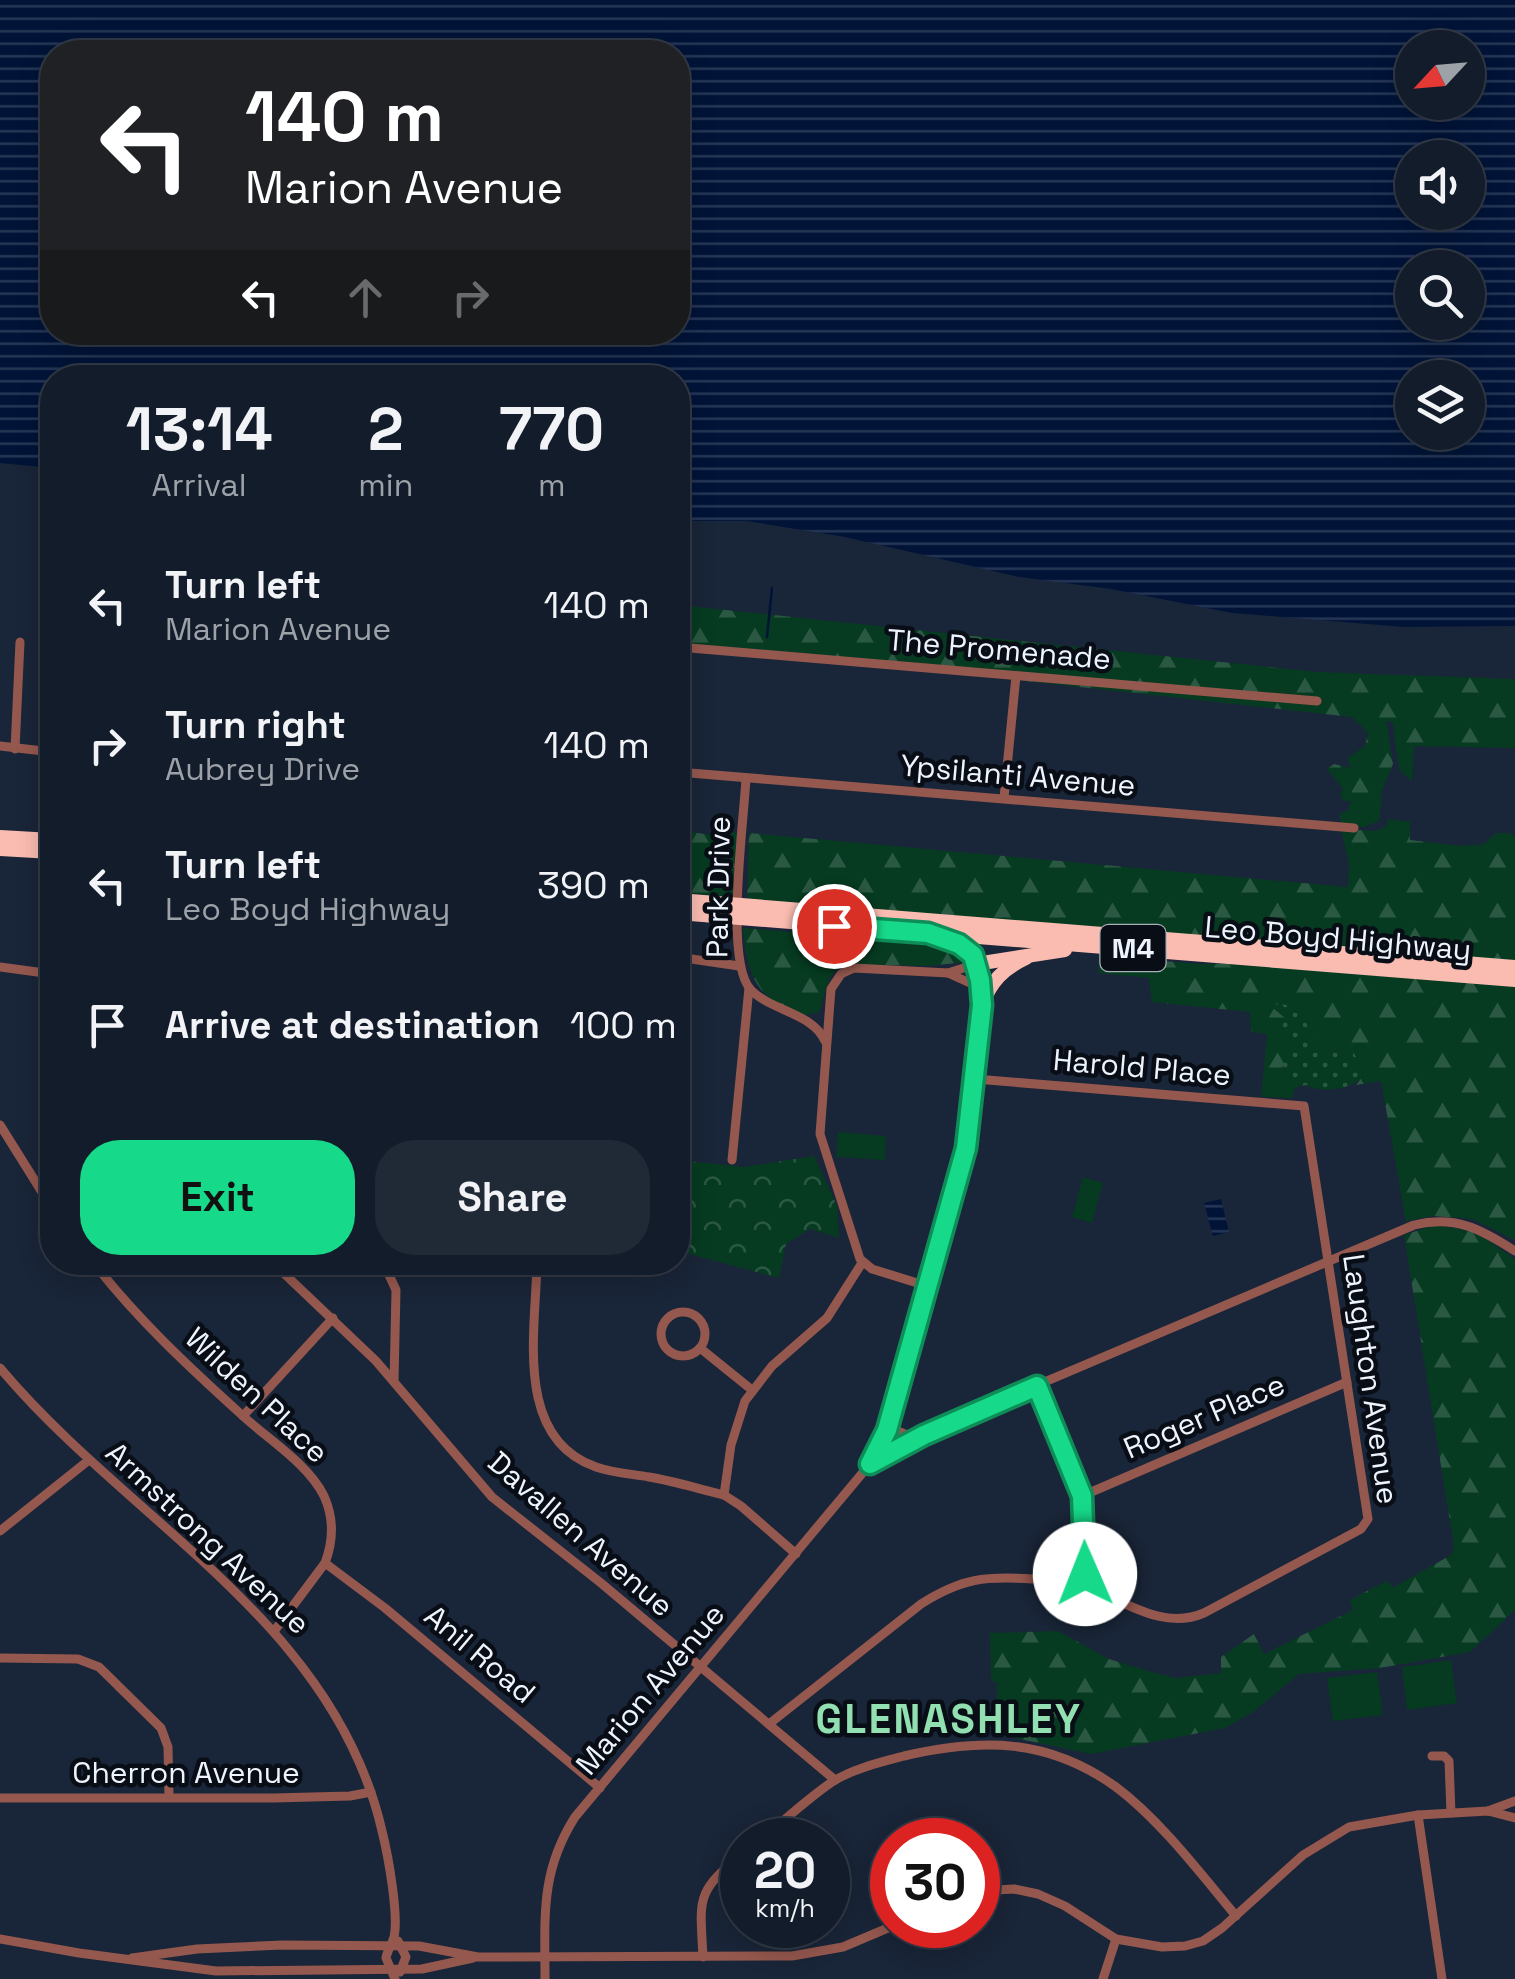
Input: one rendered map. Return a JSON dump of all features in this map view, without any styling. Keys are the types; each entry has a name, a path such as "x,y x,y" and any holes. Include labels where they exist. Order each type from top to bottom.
{"highway":[{"path":"0,837 40,839"},
{"path":"0,849 40,851"},
{"name":"Leo Boyd Highway","path":"690,903 723,910 928,933 1515,980"},
{"name":"Leo Boyd Highway","path":"690,912 723,910"},
{"name":"Leo Boyd Highway","path":"750,913 1515,967"},
{"path":"928,933 966,947 976,964 1051,951 1121,948"},
{"path":"982,1005 988,988 1004,970 1051,951"}],"street":[{"path":"15,749 20,642"},
{"name":"The Promenade","path":"690,648 1317,701"},
{"path":"1004,798 1016,676"},
{"path":"0,746 40,751"},
{"name":"Ypsilanti Avenue","path":"690,773 1354,828"},
{"name":"Park Drive","path":"746,778 738,966 750,988 765,1001 820,1030 826,1044"},
{"path":"690,959 738,966"},
{"path":"927,1286 862,1263 849,1232 820,1134 830,1006 836,978 854,968 948,973 976,964"},
{"name":"Marion Avenue","path":"545,1979 545,1904 550,1868 564,1835 870,1464 888,1428 963,1164 982,1005 976,964"},
{"path":"0,967 40,972"},
{"path":"948,973 981,988"},
{"path":"732,1160 750,988"},
{"path":"806,1022 822,1015 830,1006"},
{"name":"Harold Place","path":"975,1078 1304,1106"},
{"name":"Laughton Avenue","path":"769,1724 922,1604 969,1580 997,1577 1082,1585 1162,1618 1192,1618 1367,1523 1369,1513 1304,1106"},
{"path":"0,1125 40,1189"},
{"name":"Marion Avenue","path":"870,1464 924,1435 1414,1224 1442,1220 1478,1227 1515,1252"},
{"path":"724,1495 734,1432 752,1390 772,1366 827,1318 862,1263"},
{"name":"Wilden Place","path":"104,1275 148,1325 301,1468 322,1493 332,1531 325,1563"},
{"name":"Davallen Avenue","path":"288,1275 394,1382 492,1497 835,1780"},
{"path":"389,1275 396,1290 394,1382"},
{"path":"537,1275 536,1388 538,1405 549,1429 590,1464 724,1495 796,1554"},
{"path":"680,1311 697,1316 706,1331 700,1348 685,1356 668,1351 660,1336 665,1319 680,1311"},
{"path":"243,1416 333,1318"},
{"path":"700,1348 752,1390"},
{"name":"Armstrong Avenue","path":"0,1368 88,1460 275,1630 324,1696 372,1792 389,1866 395,1942"},
{"name":"Roger Place","path":"1082,1496 1347,1382"},
{"path":"1037,1386 1082,1496 1086,1552 1082,1585"},
{"path":"888,1428 906,1436 924,1435"},
{"path":"0,1531 88,1460"},
{"path":"275,1630 325,1563"},
{"name":"Anil Road","path":"325,1563 385,1608 600,1788"},
{"path":"0,1658 65,1658 99,1668 161,1728 168,1747 169,1797"},
{"path":"788,1818 835,1780 892,1760 964,1744 1003,1744 1068,1760 1093,1772 1134,1802 1236,1916"},
{"path":"1432,1756 1439,1754 1449,1761 1451,1813"},
{"name":"Cherron Avenue","path":"0,1798 350,1796 372,1792"},
{"path":"1000,1890 1038,1894 1065,1906 1116,1939 1162,1947 1186,1946 1204,1941 1303,1855 1332,1836 1366,1823 1488,1811 1515,1801"},
{"path":"1488,1811 1515,1818"},
{"path":"1418,1815 1442,1979"},
{"path":"702,1956 703,1894 720,1874"},
{"path":"132,1958 216,1947 395,1942 478,1957 822,1953 870,1935"},
{"path":"0,1939 216,1971 395,1974 478,1957"},
{"path":"1103,1979 1116,1939"},
{"path":"395,1942 406,1957 395,1974"},
{"path":"395,1942 386,1958 395,1974"},
{"path":"282,1944 278,1957 282,1970"},
{"path":"300,1944 300,1970"},
{"path":"216,1947 216,1971"}],"green space":[{"path":"690,606 1317,672 1515,679 1515,748 1414,746 1412,781 1399,770 1393,722 1386,721 1393,764 1382,790 1379,821 1364,827 1341,825 1340,814 1348,810 1351,801 1343,801 1343,789 1327,769 1334,764 1350,768 1348,758 1365,746 1368,733 1352,717 690,644"},
{"path":"1388,819 1410,822 1410,840 1460,846 1484,844 1496,833 1511,833 1515,838 1515,961 747,899 749,833 1348,887 1349,863 1341,829 1376,831 1386,826"},
{"path":"719,831 738,833 734,898 690,893 690,832 718,836"},
{"path":"743,928 931,944 959,950 969,962 926,966 849,964 829,979 819,1012 806,1015 776,1002 757,984"},
{"path":"1099,956 1200,964 1265,963 1515,984 1515,1240 1472,1219 1433,1216 1406,1221 1381,1081 1356,1085 1363,1076 1353,1052 1322,1049 1295,1010 1279,1003 1273,1008 1285,1018 1280,1035 1289,1038 1293,1047 1281,1073 1295,1090 1292,1098 1261,1097 1267,1035 1251,1031 1250,1012 1152,1002 1149,978 1098,973"},
{"path":"1279,1003 1301,1015 1322,1049 1353,1052 1363,1076 1336,1089 1306,1085 1294,1088 1281,1073 1280,1029 1273,1008"},
{"path":"838,1132 886,1136 885,1160 836,1157"},
{"path":"814,1156 837,1206 839,1238 810,1229 786,1244 779,1278 690,1254 690,1161 744,1167"},
{"path":"1083,1177 1103,1183 1092,1223 1072,1217"},
{"path":"1435,1225 1476,1232 1515,1259 1515,1610 1470,1652 1380,1668 1299,1674 1253,1712 1225,1728 1091,1754 995,1737 997,1687 991,1681 990,1633 1058,1631 1109,1659 1148,1671 1176,1678 1221,1673 1221,1657 1254,1634 1264,1654 1353,1610 1350,1600 1386,1581 1394,1587 1451,1555 1454,1547 1404,1235"},
{"path":"1451,1660 1457,1703 1407,1710 1402,1667"},
{"path":"1377,1672 1383,1715 1333,1721 1327,1678"}],"water":[{"path":"0,0 1515,0 1515,626 1404,627 1232,613 1111,589 1019,577 845,537 747,521 690,521 690,365 40,365 40,467 0,463"},
{"path":"1221,1199 1229,1232 1213,1236 1204,1203"}],"waterway":[{"path":"767,637 772,588"}],"district":[{"name":"GLENASHLEY","path":"949,1719"}],"route":[{"path":"834,926 928,933 966,947 979,972 982,1005 963,1164 887,1430 870,1464 924,1435 1037,1386 1082,1496 1085,1574"}]}
